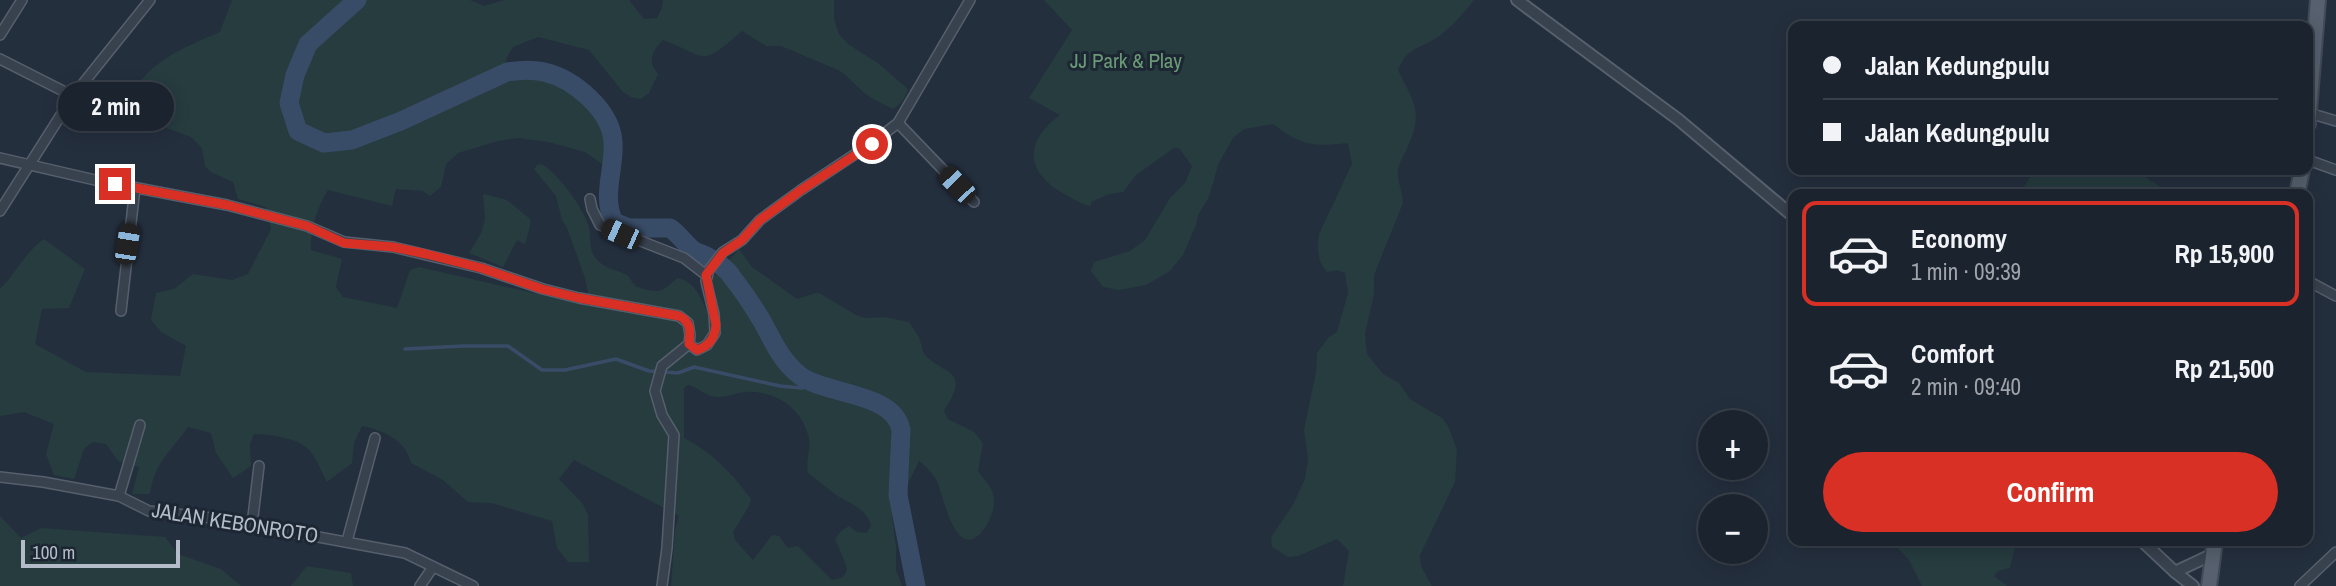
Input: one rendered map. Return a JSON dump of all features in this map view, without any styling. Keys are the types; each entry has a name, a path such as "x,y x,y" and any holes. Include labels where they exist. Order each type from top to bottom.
{"main road":[{"path":"2313,66 2318,0"},
{"path":"2209,586 2213,548"}],"street":[{"path":"0,35 22,0"},
{"path":"0,211 73,96 150,0"},
{"path":"689,344 697,350 704,348 713,339 716,325 708,272 723,253 742,240 770,213 872,144 898,123 970,0"},
{"path":"1517,0 1679,120 1788,212"},
{"path":"0,59 73,96"},
{"path":"2313,118 2336,121"},
{"path":"898,123 974,202"},
{"path":"0,158 227,205 307,226 344,243 393,247 426,254 481,268 542,289 679,316 688,323 689,344 661,367 655,391 658,404 674,435 662,586"},
{"path":"2313,162 2336,170"},
{"path":"121,310 135,188"},
{"path":"590,199 600,225 684,258 708,272"},
{"path":"2313,284 2336,296"},
{"path":"119,496 140,425"},
{"name":"JALAN KEBONROTO","path":"347,541 375,438"},
{"path":"252,525 260,466"},
{"name":"JALAN KEBONROTO","path":"0,477 119,496 149,511 200,516 405,553 473,586"},
{"path":"2147,546 2193,586"},
{"path":"2175,572 2213,548"},
{"path":"2300,586 2336,552"},
{"path":"420,586 433,567"}],"green space":[{"path":"232,0 470,0 484,6 504,0 629,0 644,19 657,18 663,0 834,0 834,19 839,34 848,44 879,64 908,89 902,101 893,109 867,95 838,70 781,46 766,46 742,31 718,51 704,56 663,40 652,56 658,74 649,93 641,99 623,92 589,50 538,37 513,47 505,66 514,77 552,77 583,95 603,118 612,160 602,164 585,152 548,142 518,138 458,153 446,164 441,187 430,196 423,191 396,189 392,206 328,190 315,219 311,250 342,259 336,287 343,297 397,308 410,270 419,267 591,306 585,278 562,220 556,196 534,169 542,164 562,183 581,208 589,228 592,252 598,260 605,266 627,275 637,287 659,291 677,278 684,280 694,288 711,319 711,279 739,249 752,267 797,299 821,294 865,318 885,317 909,322 919,337 924,354 955,380 952,397 944,411 948,419 974,432 983,443 978,471 991,488 994,499 993,510 986,526 980,534 971,539 964,538 957,532 937,481 919,461 892,516 896,570 902,586 671,586 675,530 679,516 574,460 559,479 583,504 588,515 589,562 568,562 557,548 552,521 491,503 468,502 443,480 411,463 404,448 393,437 362,426 354,443 352,463 327,482 307,448 282,437 260,434 254,434 250,444 251,466 233,478 216,453 211,433 188,427 159,465 150,494 132,494 139,467 118,461 106,444 93,442 84,449 74,479 54,475 46,454 54,424 24,412 0,416 0,289 32,250 44,239 85,269 69,308 42,309 35,344 86,372 180,376 186,346 161,332 151,320 156,293 174,289 193,274 232,280 248,274 271,229 266,207 238,199 233,182 211,172 205,166 202,148 191,137 145,120 127,105 134,91 153,68 178,51 220,32","holes":["692,386 713,397 745,392 766,394 785,402 799,416 809,440 808,473 861,510 871,525 867,533 857,532 849,526 835,539 846,565 847,570 843,577 832,580 798,546 788,548 779,536 772,535 753,560 735,540 733,532 751,499 721,464 684,438 684,388"]},
{"name":"JJ Park & Play","path":"1044,0 1474,0 1446,31 1409,53 1398,70 1415,107 1415,124 1398,171 1403,203 1374,275 1374,294 1365,334 1367,354 1383,374 1399,383 1410,399 1442,418 1457,450 1455,482 1420,555 1421,566 1432,586 1343,586 1349,551 1337,539 1298,556 1288,557 1272,547 1271,537 1293,505 1305,479 1308,459 1304,430 1316,372 1317,353 1329,337 1337,332 1348,293 1345,273 1337,270 1327,272 1318,254 1318,244 1319,234 1352,164 1348,143 1317,145 1300,141 1273,124 1244,129 1233,138 1218,165 1209,197 1198,215 1183,255 1170,271 1146,285 1119,290 1103,287 1091,271 1094,262 1130,251 1145,240 1170,198 1185,183 1192,166 1179,148 1174,148 1136,175 1123,192 1109,194 1091,202 1091,206 1066,195 1043,177 1036,167 1035,146 1048,125 1060,115 1029,98 1072,30"},
{"path":"2031,175 2142,175 2164,189 2023,189"},
{"path":"483,194 507,200 530,219 525,244 517,240 503,267 469,253 481,233 485,219"},
{"path":"0,516 21,538 41,528 165,537 178,554 221,569 241,586 0,586"},
{"path":"1896,546 2015,547 2010,568 1998,571 1994,576 2007,586 1922,586 1909,560"},
{"path":"307,566 351,573 353,586 291,586"}],"waterway":[{"path":"357,0 308,44 295,75 289,103 298,131 324,143 352,140 512,71 544,72 567,81 578,89 598,108 611,130 613,152 609,202 614,222 629,228 670,228 693,250 714,261 730,274 782,356 798,374 824,387 872,401 896,417 901,430 898,495 916,586"},
{"path":"405,349 508,346 542,370 565,370 616,359 649,371 678,373 694,367 780,386 802,388 810,383"}],"route":[{"path":"115,184 227,205 307,226 344,243 393,247 426,254 579,298 679,316 688,323 689,344 697,350 704,348 715,333 716,325 706,275 723,253 742,240 760,220 801,190 872,144"}]}
